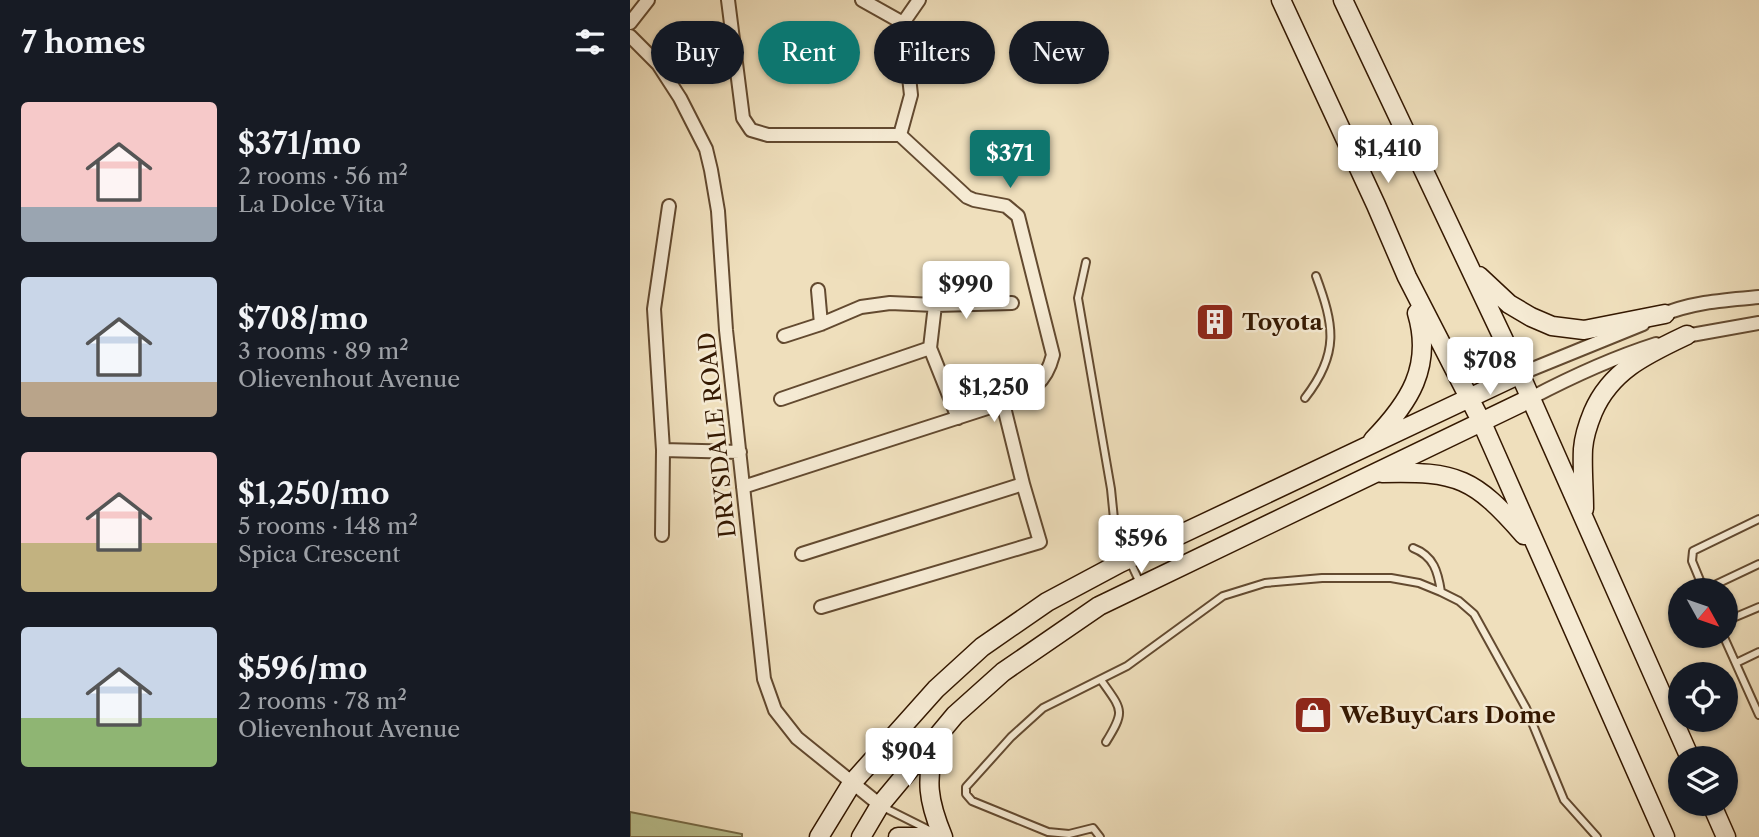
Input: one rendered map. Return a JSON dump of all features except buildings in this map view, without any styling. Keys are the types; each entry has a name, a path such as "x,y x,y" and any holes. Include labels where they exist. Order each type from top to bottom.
{"main road":[{"path":"1281,0 1407,277 1471,399 1665,837"},
{"path":"1343,0 1531,398 1685,746"},
{"path":"1471,269 1509,304 1552,326 1584,330 1665,314"},
{"path":"1363,450 1392,420 1408,398 1418,377 1422,333 1407,277"},
{"path":"1584,514 1584,440 1599,399 1619,373 1639,358 1687,335"},
{"path":"819,837 852,783 936,689 982,647 1047,602 1130,559 1520,374"},
{"path":"861,837 880,805 955,715 1003,672 1099,606 1531,398"},
{"path":"1374,473 1433,472 1471,485 1490,498 1536,548"},
{"path":"938,735 929,766 928,787 942,837"},
{"path":"1717,816 1726,837"},
{"path":"898,837 930,837"}],"street":[{"path":"630,23 648,0"},
{"path":"728,0 743,118 751,130 768,135 900,135 967,197 1006,206 1018,216 1053,355 1041,382 1031,391 1003,403 743,486"},
{"path":"862,0 899,21"},
{"path":"904,21 919,0"},
{"name":"DRYSDALE ROAD","path":"630,36 658,65 680,98 706,149 718,211 726,330 764,679 775,710 797,738 880,805"},
{"path":"900,135 911,95 910,84"},
{"path":"662,535 663,450 654,309 669,206"},
{"path":"818,290 821,324"},
{"path":"1520,374 1683,307 1726,299 1759,297"},
{"path":"784,336 869,306 890,303 1012,303"},
{"path":"935,305 930,348 958,418"},
{"path":"1531,398 1631,352 1687,335 1759,323"},
{"path":"782,399 930,348"},
{"path":"821,607 1040,542 1003,403"},
{"path":"663,450 740,452"},
{"path":"802,554 1023,484"}],"lane":[{"path":"1086,262 1078,298 1113,519 1141,585"},
{"path":"1306,398 1329,356 1331,320 1316,276"},
{"path":"1699,578 1692,561 1693,551 1759,519"},
{"path":"1413,548 1435,565 1441,592"},
{"path":"1729,578 1759,564"},
{"path":"1100,837 1093,828 1069,834 1048,832 972,801 965,790 1011,737 1043,708 1127,666 1223,596 1265,583 1363,577 1419,583 1459,601 1474,614 1526,708 1564,800 1597,837"},
{"path":"1738,616 1759,607"},
{"path":"1737,662 1759,652"},
{"path":"1738,668 1756,700 1759,715"},
{"path":"1101,680 1121,712 1106,742"},
{"path":"880,805 942,837"}],"green space":[{"path":"630,812 742,834 742,837 630,837"}],"place":[{"name":"Toyota","path":"1215,322"},
{"name":"WeBuyCars Dome","path":"1313,715"}]}
